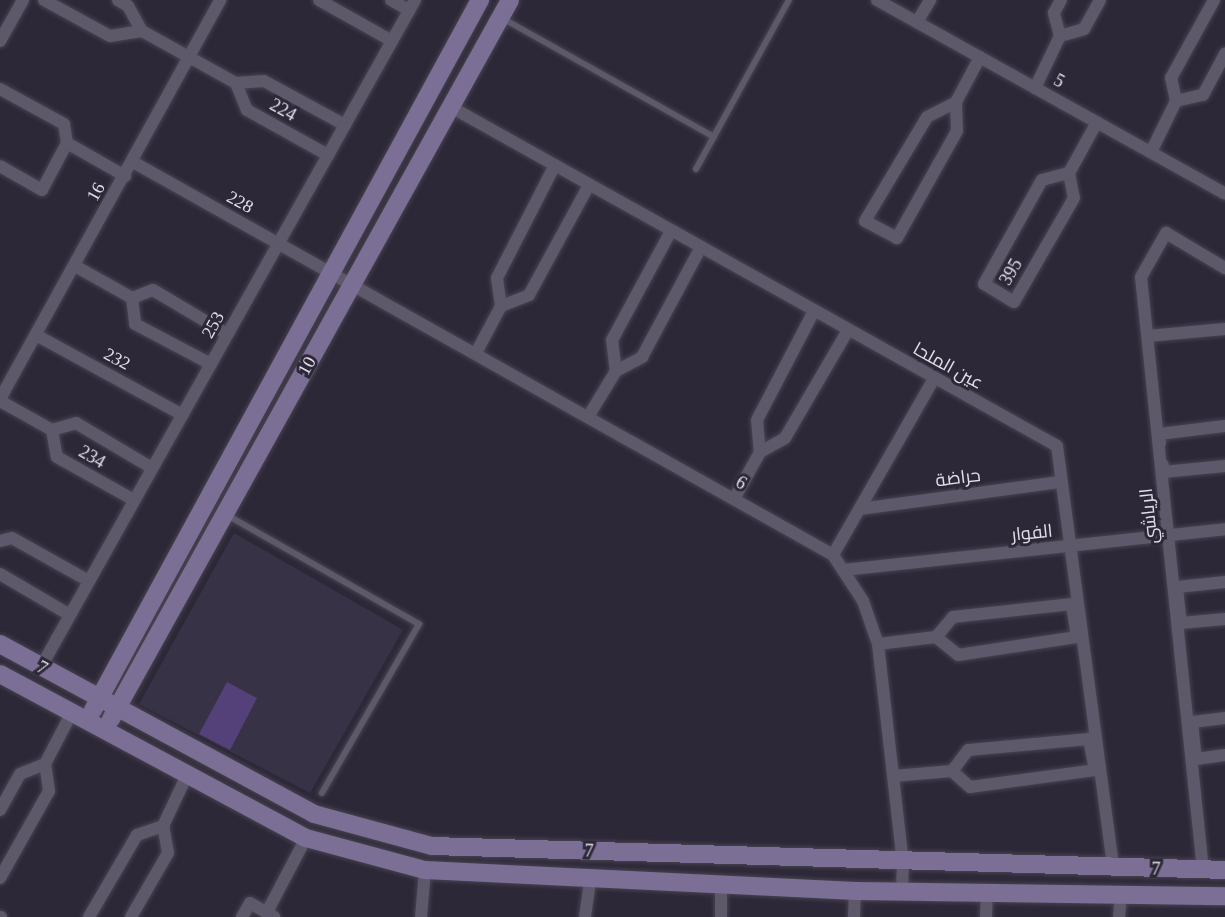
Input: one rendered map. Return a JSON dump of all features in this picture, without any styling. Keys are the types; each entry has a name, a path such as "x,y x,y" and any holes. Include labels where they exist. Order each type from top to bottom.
{"street":[{"path":"0,41 23,0"},
{"path":"44,0 110,37 142,31"},
{"name":"224","path":"118,0 128,6 142,31 236,83 264,81 345,125"},
{"name":"16","path":"0,400 220,0"},
{"path":"319,0 392,41"},
{"path":"391,0 412,5"},
{"name":"10","path":"79,718 99,700 330,271 480,0"},
{"name":"10","path":"105,732 510,0"},
{"name":"5","path":"877,0 1225,194"},
{"path":"917,23 930,0"},
{"path":"1035,88 1060,36 1054,13 1061,0"},
{"path":"1060,36 1084,29 1100,0"},
{"path":"1150,152 1176,101 1171,78 1214,0"},
{"name":"253","path":"41,667 412,5"},
{"path":"1176,101 1203,95 1225,54"},
{"path":"956,102 927,117 865,221 897,239 957,131 956,102 980,57"},
{"name":"224","path":"236,83 247,110 328,155"},
{"path":"0,89 64,124 67,143 42,190 0,166"},
{"name":"عين الملحا","path":"451,107 1057,446 1112,867"},
{"name":"395","path":"1069,173 1042,180 985,284 1014,302 1074,198 1069,173 1097,122"},
{"path":"67,143 125,176"},
{"name":"228","path":"133,162 330,271"},
{"path":"476,353 501,306 498,278 555,165"},
{"path":"501,306 529,295 589,185"},
{"path":"616,371 612,340 671,231"},
{"name":"الرياشي","path":"1203,870 1141,277 1166,233 1225,268"},
{"path":"588,416 616,371 642,357 701,247"},
{"path":"75,266 132,298"},
{"name":"6","path":"330,271 833,555 863,601 878,644 903,862 902,889"},
{"path":"132,298 153,290 228,334"},
{"path":"132,298 135,324 211,364"},
{"path":"760,452 757,420 814,311"},
{"path":"1148,336 1225,329"},
{"path":"734,499 760,452 785,438 848,330"},
{"name":"232","path":"36,335 183,415"},
{"path":"833,555 934,379"},
{"path":"0,400 52,430"},
{"name":"234","path":"134,500 57,457 52,430 76,423 152,468"},
{"path":"1225,426 1159,434 1163,472 1225,466"},
{"name":"حراضة","path":"860,509 1061,482"},
{"name":"الفوار","path":"843,570 1225,529"},
{"path":"0,541 12,538 89,581"},
{"path":"0,574 70,615"},
{"path":"1225,582 1177,587 1181,623 1225,619"},
{"path":"878,644 936,637 953,617 1072,604 1077,638 958,655 936,637"},
{"name":"7","path":"0,644 116,710 314,814 432,846 1225,870"},
{"name":"7","path":"0,674 306,838 425,870 590,881 855,891 902,889 987,894 1225,895"},
{"path":"0,810 20,774 45,764 79,718"},
{"path":"1225,718 1192,722 1196,759 1225,755"},
{"path":"893,776 952,771 968,750 1089,739 1095,770 970,788 952,771"},
{"path":"0,878 49,791 45,764"},
{"path":"131,917 168,853 163,826 187,775"},
{"path":"89,917 137,835 163,826"},
{"path":"242,917 250,903 271,914 306,838"},
{"path":"421,917 425,870"},
{"path":"585,917 590,881"},
{"path":"721,886 721,917"},
{"path":"855,891 855,917"},
{"path":"986,917 987,894"},
{"path":"1119,917 1121,895"}],"lane":[{"path":"696,169 789,0"},
{"path":"500,17 714,137"},
{"path":"225,514 419,624 322,793"}],"shaded area":[{"path":"234,533 403,630 310,793 139,704"},
{"path":"227,682 257,698 230,750 199,734"}]}
